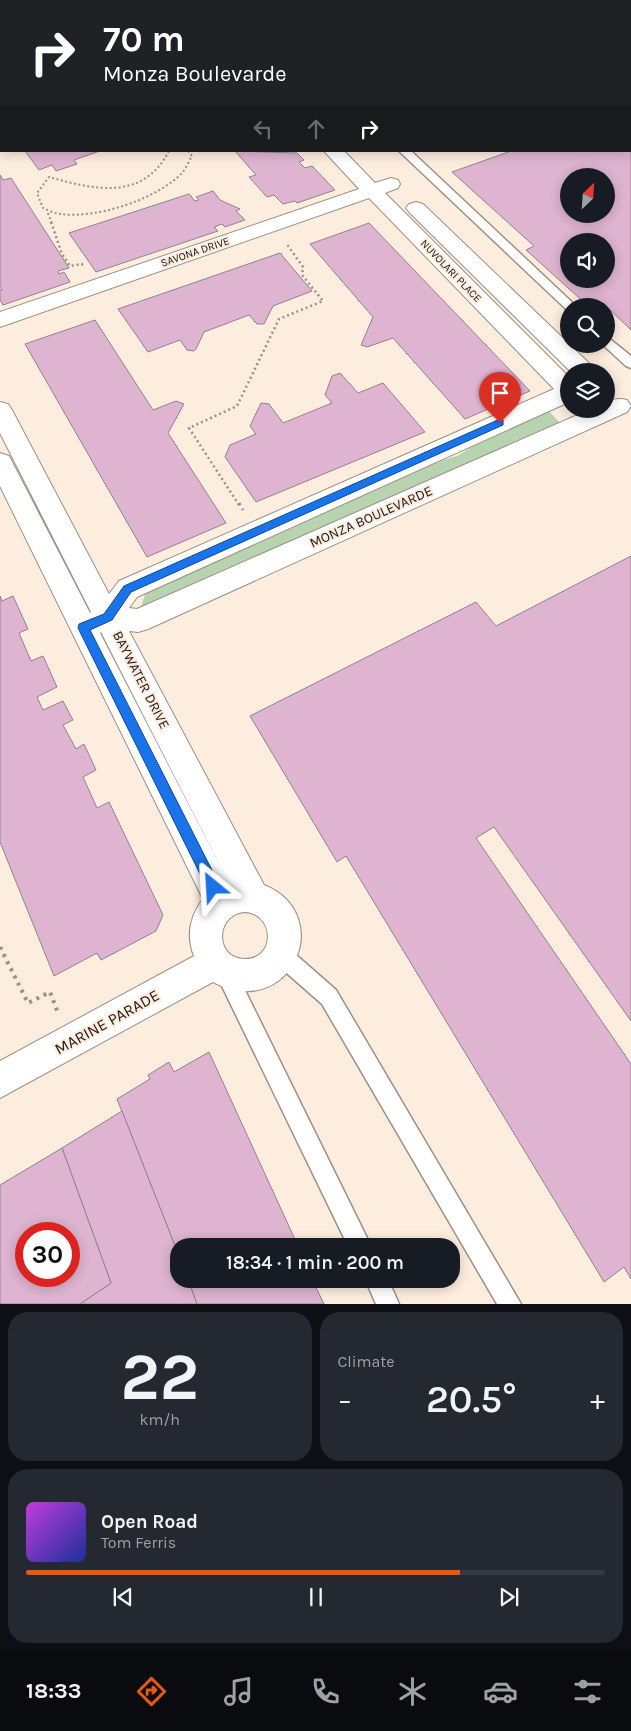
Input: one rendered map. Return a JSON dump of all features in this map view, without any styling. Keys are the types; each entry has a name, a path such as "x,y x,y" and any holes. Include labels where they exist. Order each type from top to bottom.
{"street":[{"name":"NUVOLARI PLACE","path":"334,152 382,188 574,363"},
{"name":"NUVOLARI PLACE","path":"358,152 382,188 560,381"},
{"name":"SAVONA DRIVE","path":"0,320 382,188"},
{"path":"96,622 128,589 560,395"},
{"name":"BAYWATER DRIVE","path":"0,410 20,498"},
{"name":"MONZA BOULEVARDE","path":"96,622 138,621 574,418"},
{"name":"BAYWATER DRIVE","path":"0,462 96,622 253,897"},
{"name":"BAYWATER DRIVE","path":"96,622 222,904"},
{"path":"242,896 264,900 274,907 281,918 284,929 284,942 280,954 273,965 263,972 238,977 220,968 208,952 206,932 213,914 222,904 242,896"},
{"name":"MARINE PARADE","path":"0,1080 69,1042 220,968"}],"lane":[{"path":"405,152 561,298"},
{"path":"615,348 631,363"},
{"path":"280,954 329,997 510,1304"},
{"path":"220,968 356,1238"},
{"path":"380,1288 388,1304"}],"path":[{"path":"62,254 48,212 38,203 37,198 40,187 49,177 79,185 107,188 125,186 152,176 161,168 169,152"},
{"path":"48,212 73,216 93,213 145,198 171,184 187,169 192,156 189,152"},
{"path":"257,531 189,428 237,406 279,320 323,301 302,275 303,267 274,225"},
{"path":"0,947 28,1003 50,992 69,1042"}],"green space":[{"path":"547,409 562,425 189,591 141,607 146,591 418,463 437,462 457,456 470,448 478,436"}],"building":[{"path":"26,152 97,152 74,160 77,164 56,171 52,165 39,170"},
{"path":"236,152 297,153 304,160 299,162 305,168 312,166 335,190 297,203 295,201 283,204 274,195 267,197 249,177 256,175"},
{"path":"508,152 631,152 631,330 615,315 615,298 579,298 568,288 615,288 615,233 560,233 560,281 526,250 534,246 452,172"},
{"path":"0,175 3,180 11,178 69,268 58,271 59,274 64,272 70,282 3,305 0,300 0,290 2,290 0,286"},
{"path":"213,191 220,200 240,209 236,211 245,220 225,227 222,224 214,227 218,231 96,272 69,233 189,194 195,201 199,200 196,197"},
{"path":"369,223 530,391 465,419 393,338 367,347 361,345 373,317 310,244"},
{"path":"280,253 312,291 273,306 264,324 257,324 249,315 204,332 194,351 187,350 180,340 148,352 118,309"},
{"path":"95,320 153,410 176,401 184,404 168,433 226,523 147,557 25,344"},
{"path":"340,373 358,393 383,383 425,432 256,502 225,457 230,445 256,434 250,426 261,403 269,404 283,423 332,403 325,395 332,376"},
{"path":"631,556 631,1021 494,827 476,838 631,1064 631,1279 624,1267 604,1282 346,856 337,862 250,716 476,602 496,626"},
{"path":"0,596 2,601 13,596 28,629 19,633 31,661 43,656 57,687 37,697 43,710 63,701 73,720 63,725 76,749 84,744 96,770 83,777 97,808 109,802 163,915 156,931 101,960 97,953 54,976 0,842"},
{"path":"209,1052 294,1238 172,1238 117,1099 150,1079 148,1075 169,1062 174,1072"},
{"path":"122,1111 172,1238 170,1238 170,1288 191,1288 197,1304 80,1304 111,1283 62,1148"},
{"path":"62,1148 111,1283 80,1304 0,1304 0,1185"},
{"path":"191,1288 316,1288 324,1304 197,1304"}],"route":[{"path":"213,887 83,628 108,617 128,589 500,423"}]}
